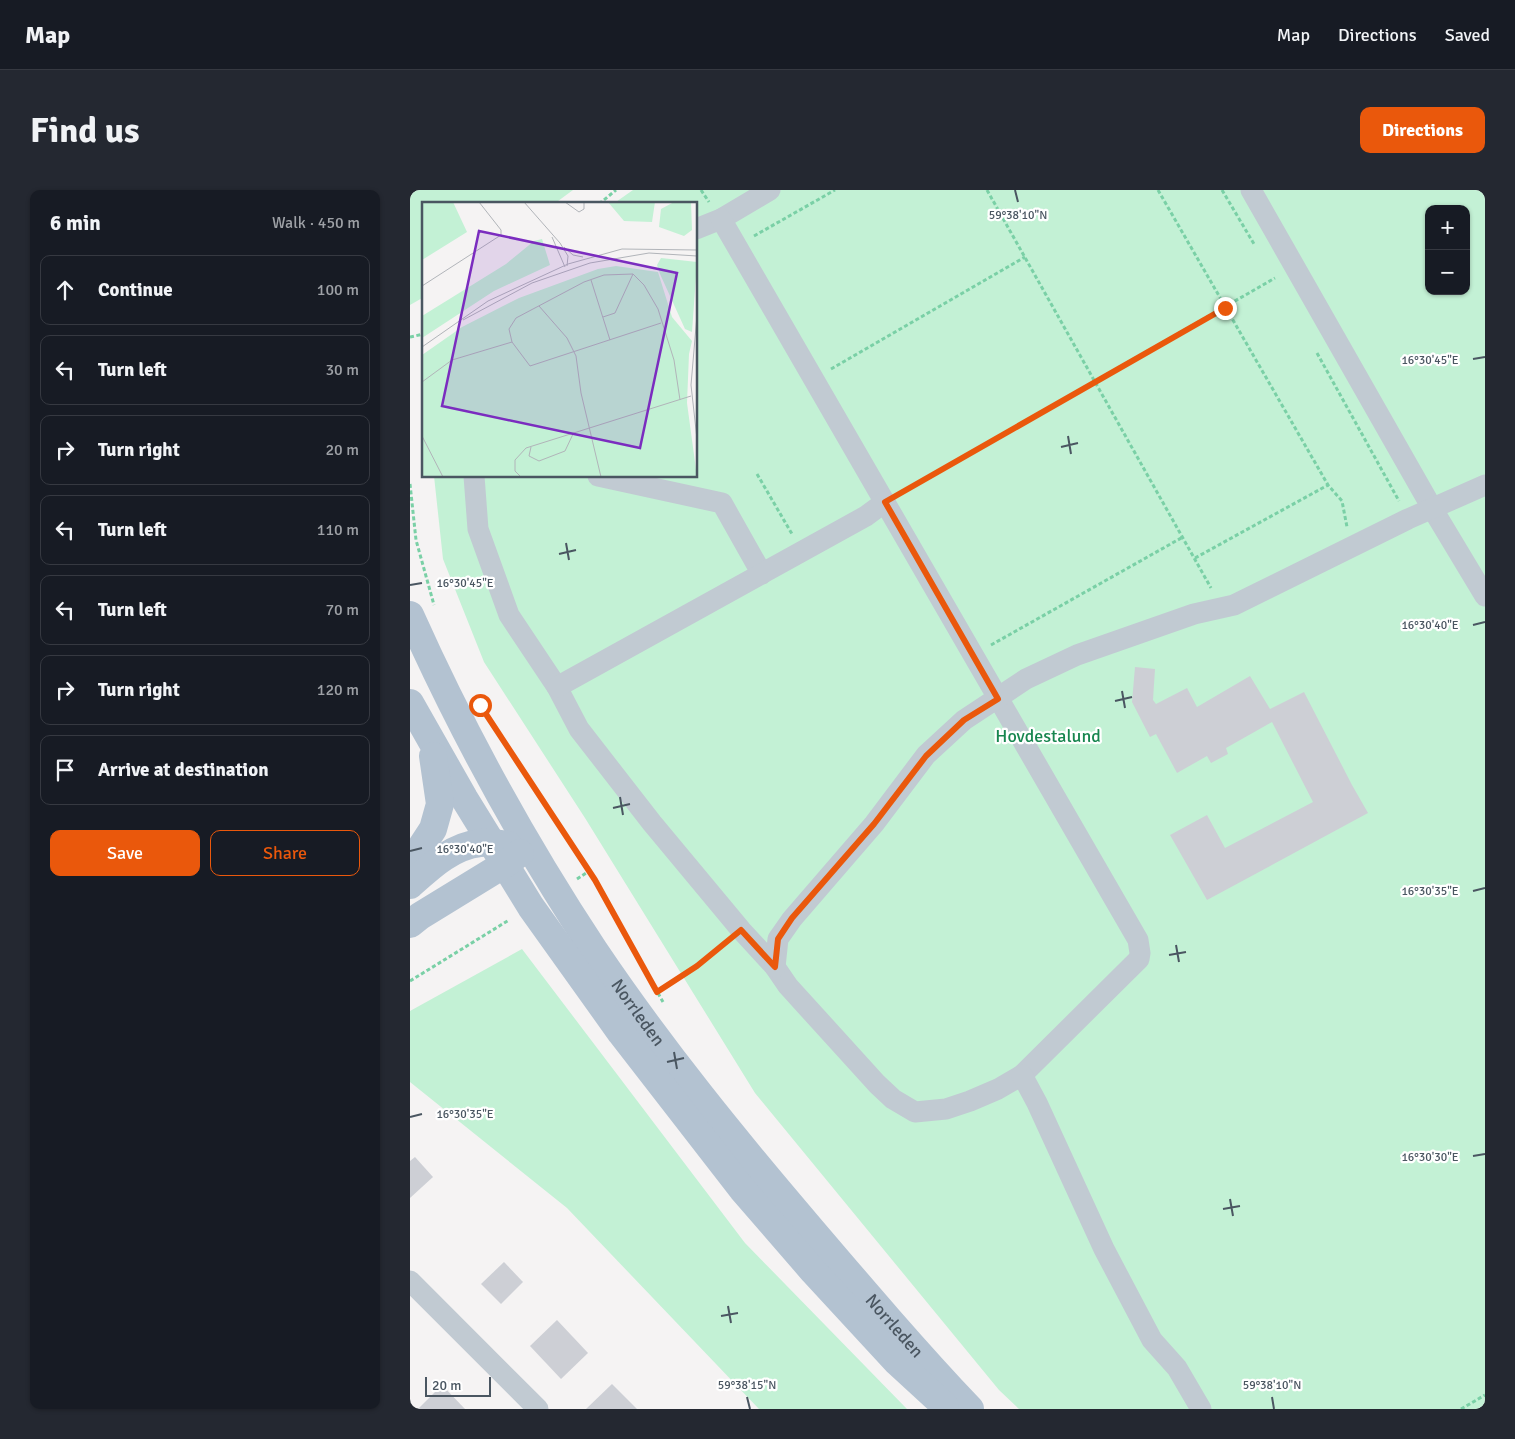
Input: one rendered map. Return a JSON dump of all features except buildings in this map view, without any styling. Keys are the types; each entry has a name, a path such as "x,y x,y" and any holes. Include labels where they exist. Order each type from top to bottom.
{"main road":[{"name":"Norrleden","path":"423,613 456,714 530,846 590,944 650,1030 737,1141 917,1353 970,1409"},
{"name":"Norrleden","path":"410,703 430,740 526,899 621,1033 742,1188 813,1271 897,1362 948,1409"},
{"path":"410,864 433,829 440,804 430,740"},
{"path":"410,886 446,856 466,846 482,843 498,854"},
{"path":"410,924 469,886 498,854 530,846"},
{"path":"469,886 526,899"}],"street":[{"path":"698,228 721,219 770,190"},
{"path":"1251,190 1432,508 1485,596"},
{"path":"474,478 478,529 509,616 557,687 579,730 652,824 741,930 775,967 788,986 877,1084 893,1099 915,1112 946,1109 998,1089 1022,1075 1139,959 1138,940 721,219"},
{"path":"608,478 722,502 762,574"},
{"path":"775,967 778,939 792,918 874,824 926,756 964,720 998,699 1026,678 1077,655 1194,614 1234,605 1408,519 1485,485"},
{"path":"557,687 866,516 885,502"},
{"path":"1022,1075 1104,1249 1152,1340 1176,1368 1201,1409"},
{"path":"410,1281 538,1409"}],"path":[{"path":"601,202 616,190"},
{"path":"736,246 835,190"},
{"path":"987,190 1222,608"},
{"path":"1158,190 1328,485 1342,501 1349,539 1353,546"},
{"path":"1222,190 1256,246"},
{"path":"813,379 1025,257"},
{"path":"885,502 1096,383 1275,278 1270,270"},
{"path":"1314,348 1408,519"},
{"path":"757,474 802,551"},
{"path":"410,484 416,540 424,574 423,613"},
{"path":"1195,558 1328,485"},
{"path":"973,655 1183,537"},
{"path":"491,722 595,880 664,1003"},
{"path":"410,981 526,899"},
{"path":"657,992 697,966 741,930"},
{"path":"1461,1409 1485,1395"}],"green space":[{"path":"410,190 573,190 557,202 422,202 422,298 410,305"},
{"name":"Hovdestalund","path":"633,190 1485,190 1485,1409 1019,1409 999,1390 755,1093 585,818 484,662 443,559 434,478 698,478 698,202 616,202"},
{"path":"522,949 745,1243 907,1409 759,1409 567,1208 410,1082 410,1011"}],"route":[{"path":"480,705 595,880 657,992 697,966 741,930 775,967 778,939 792,918 874,824 926,756 964,720 998,699 885,502 1225,308"}]}
